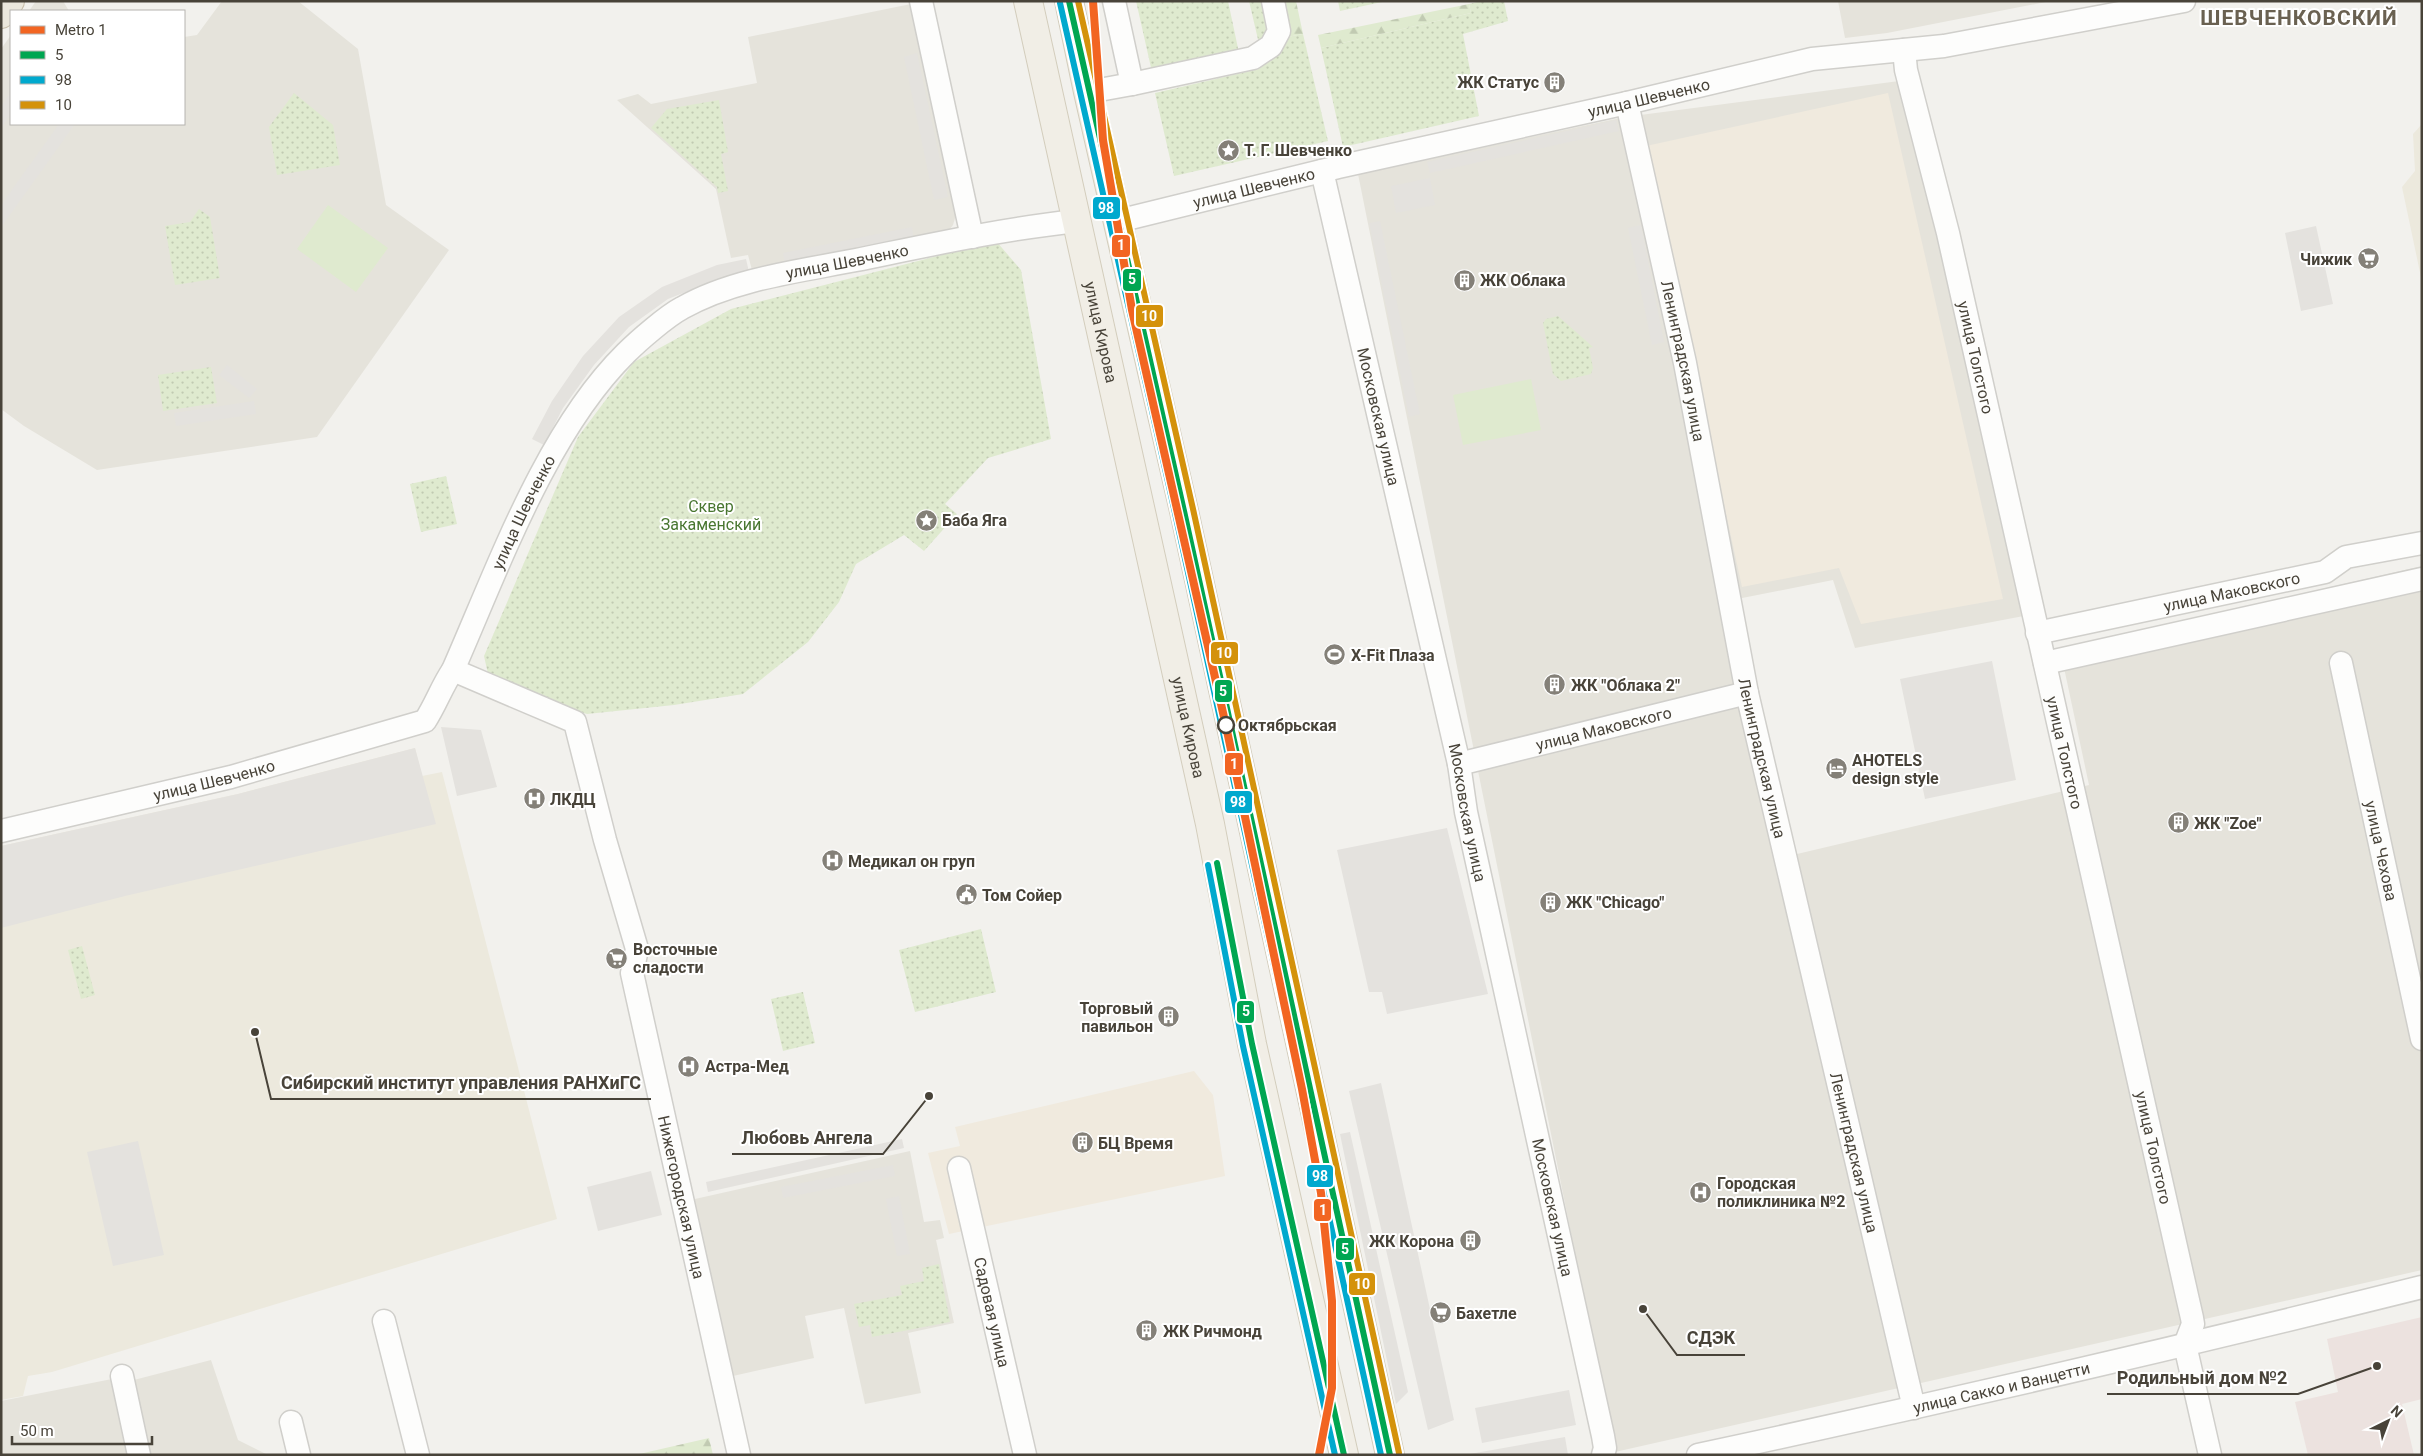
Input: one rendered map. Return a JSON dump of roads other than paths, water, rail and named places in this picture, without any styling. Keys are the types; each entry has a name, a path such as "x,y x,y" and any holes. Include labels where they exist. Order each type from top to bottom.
{"highway":[{"path":"1,14 10,1"}],"main road":[{"name":"улица Кирова","path":"1028,1 1210,824 1252,1044 1344,1455"},
{"path":"1070,1 1088,92 1191,540 1390,1455"}],"street":[{"path":"921,1 972,237"},
{"path":"1114,1 1132,84"},
{"path":"1088,92 1254,58 1271,46 1279,30 1273,1"},
{"name":"улица Шевченко","path":"1118,221 1322,171 1627,103 1812,59 1944,46 2184,1"},
{"name":"улица Толстого","path":"1904,50 1906,70 1948,233 2192,1318 2193,1324 2185,1345"},
{"name":"Ленинградская улица","path":"1627,103 1685,363 1747,693 1914,1408"},
{"name":"Московская улица","path":"1322,171 1459,764 1466,812 1603,1436 1605,1448 1603,1455"},
{"name":"улица Шевченко","path":"1,831 231,777 425,721 435,706 441,688 453,670 519,518 566,429 626,353 681,308 717,293 769,277 1021,227 1077,221"},
{"name":"улица Маковского","path":"2037,633 2325,572 2346,557 2422,543"},
{"path":"2045,663 2422,579"},
{"name":"улица Чехова","path":"2341,663 2422,1039"},
{"name":"Нижегородская улица","path":"453,670 575,722 605,840 637,949 632,973 739,1455"},
{"name":"улица Маковского","path":"1459,764 1747,693"},
{"name":"Садовая улица","path":"959,1168 1025,1455"},
{"name":"улица Сакко и Ванцетти","path":"1698,1455 1914,1408 2185,1345 2422,1287"},
{"path":"384,1321 418,1455"},
{"path":"2185,1345 2210,1455"},
{"path":"122,1376 139,1455"},
{"path":"291,1422 299,1455"}],"metro line":[{"name":"1","path":"1093,1 1103,140 1132,310 1226,726 1302,1089 1321,1193 1332,1301 1332,1388 1319,1455"}],"place":[{"name":"ЖК Статус","path":"1555,82"},
{"name":"Т. Г. Шевченко","path":"1228,150"},
{"name":"Чижик","path":"2368,259"},
{"name":"ЖК Облака","path":"1464,280"},
{"name":"Баба Яга","path":"926,520"},
{"name":"X-Fit Плаза","path":"1335,655"},
{"name":"ЖК \"Облака 2\"","path":"1555,685"},
{"name":"Октябрьская","path":"1226,725"},
{"name":"AHOTELS design style","path":"1836,769"},
{"name":"ЛКДЦ","path":"534,799"},
{"name":"ЖК \"Zoe\"","path":"2178,823"},
{"name":"Медикал он груп","path":"832,861"},
{"name":"Том Сойер","path":"966,895"},
{"name":"ЖК \"Chicago\"","path":"1550,902"},
{"name":"Восточные сладости","path":"617,958"},
{"name":"Торговый павильон","path":"1169,1017"},
{"name":"Сибирский институт управления РАНХиГС","path":"255,1032"},
{"name":"Астра-Мед","path":"689,1066"},
{"name":"Любовь Ангела","path":"929,1096"},
{"name":"БЦ Время","path":"1082,1143"},
{"name":"Городская поликлиника №2","path":"1701,1192"},
{"name":"ЖК Корона","path":"1470,1241"},
{"name":"СДЭК","path":"1643,1309"},
{"name":"Бахетле","path":"1440,1313"},
{"name":"ЖК Ричмонд","path":"1147,1331"},
{"name":"Родильный дом №2","path":"2377,1366"}],"district":[{"name":"ШЕВЧЕНКОВСКИЙ","path":"2299,18"}],"park label":[{"name":"Сквер Закаменский","path":"711,515"}]}
